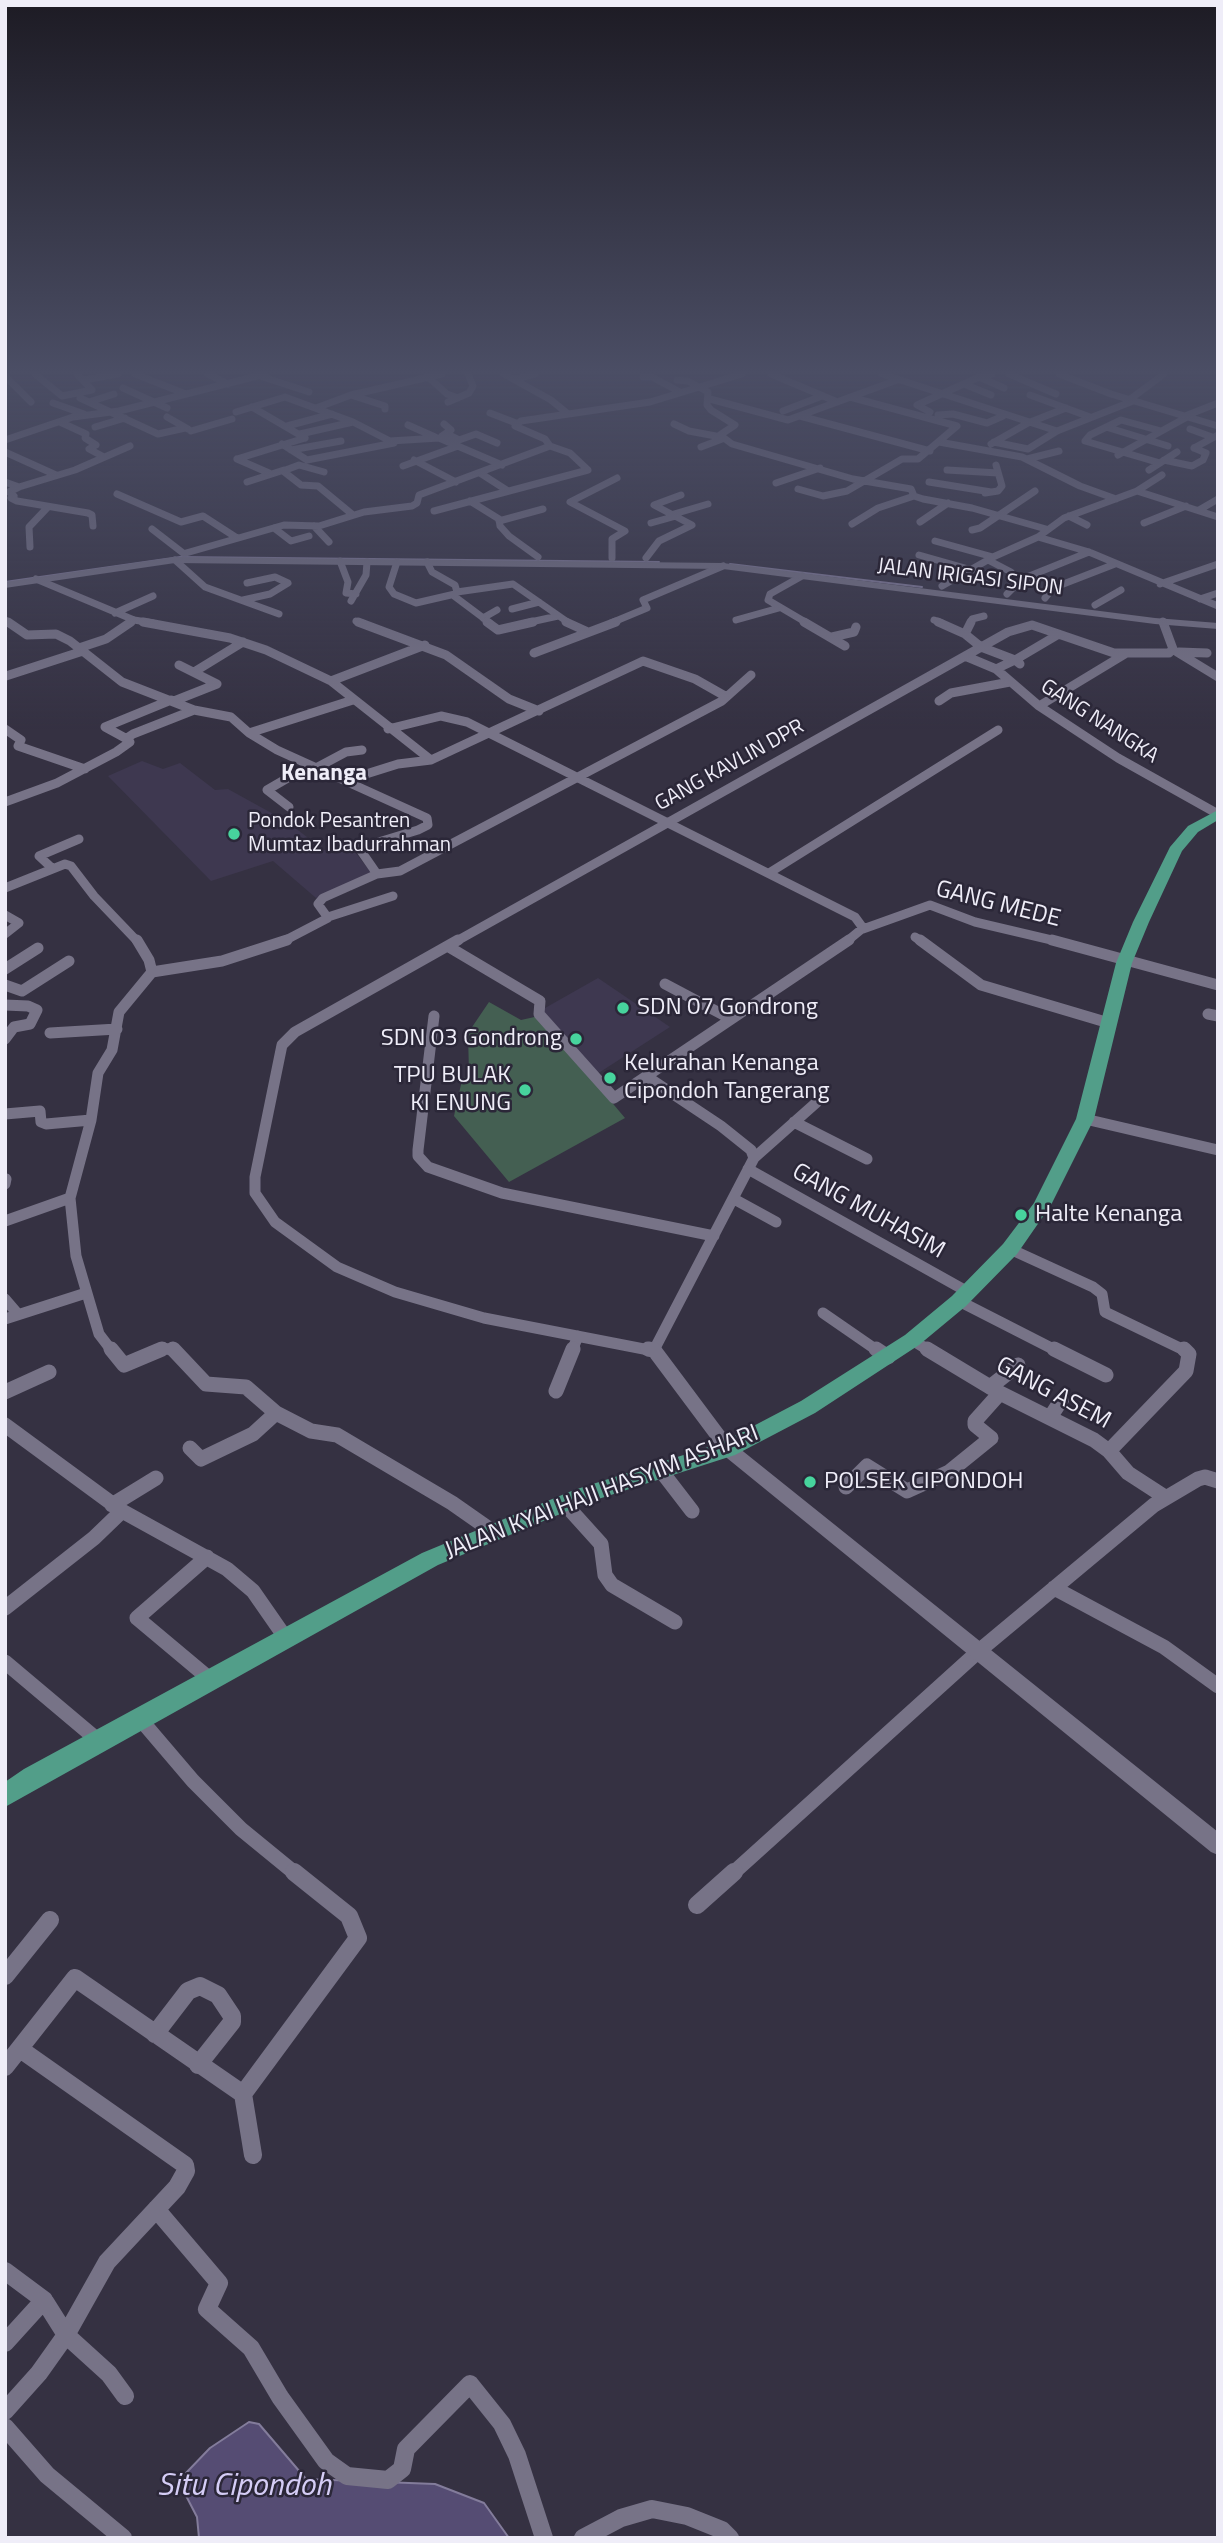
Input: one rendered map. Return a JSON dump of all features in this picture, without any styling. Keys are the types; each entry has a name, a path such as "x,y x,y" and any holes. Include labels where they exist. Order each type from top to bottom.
{"main road":[{"name":"JALAN KYAI HAJI HASYIM ASHARI","path":"5,1796 33,1777 430,1559 564,1503 728,1448 808,1407 912,1340 963,1296 1010,1249 1042,1205 1085,1119 1126,958 1175,850 1193,829 1218,814"},
{"name":"JALAN KYAI HAJI HASYIM ASHARI","path":"5,1784 33,1777"}],"street":[{"path":"326,493 353,515"},
{"path":"417,503 419,495 426,493"},
{"path":"172,557 289,525 314,526 353,515 417,503 436,512 502,493"},
{"path":"588,493 570,502 625,531 612,538 612,558"},
{"path":"807,493 830,496 838,493"},
{"path":"912,493 914,496"},
{"path":"972,508 987,493"},
{"path":"972,530 1032,493"},
{"path":"1099,493 1116,499"},
{"path":"942,586 990,558 1038,537 1046,529 1069,516 1133,493"},
{"path":"1142,493 1218,517"},
{"path":"117,494 181,522 203,516 237,538"},
{"path":"646,558 659,541 692,524 654,505 681,495"},
{"path":"852,524 878,508 914,496 972,508 1046,529"},
{"path":"8,499 47,508 88,513 92,515 93,526"},
{"path":"1199,510 1218,499"},
{"path":"470,501 499,522 509,536 538,557"},
{"path":"920,522 948,503"},
{"path":"651,523 708,504"},
{"path":"1144,523 1186,506"},
{"path":"30,547 29,527 47,508"},
{"path":"499,522 543,509"},
{"path":"1069,516 1087,525"},
{"path":"314,526 329,542"},
{"path":"274,528 291,541 309,536"},
{"path":"152,529 172,557 202,586 279,614"},
{"path":"1038,537 1089,552 1160,584 1218,606"},
{"path":"935,541 990,558 1011,572"},
{"path":"1007,594 1023,579 1056,563 1089,552"},
{"path":"919,555 972,570"},
{"name":"JALAN IRIGASI SIPON","path":"5,579 172,557 646,558 739,561 1096,605 1218,617"},
{"name":"JALAN IRIGASI SIPON","path":"5,585 172,557 723,566 1163,622 1218,626"},
{"path":"340,561 348,582 346,593 353,598 366,575 367,562"},
{"path":"397,562 389,587 394,594 416,603 456,593 513,584 558,616 588,632"},
{"path":"428,562 432,572 444,576 455,585 456,593 500,631 558,616"},
{"path":"1045,598 1047,592 1053,588 1115,564"},
{"path":"1160,584 1218,564"},
{"path":"534,653 645,609 648,606 643,603 645,600 723,566"},
{"path":"802,576 768,596 768,600 845,646"},
{"path":"243,600 270,594 288,583 275,577 247,583"},
{"path":"36,579 134,620 181,626 243,642 331,681 388,729 431,760"},
{"path":"1096,605 1121,590"},
{"path":"1200,600 1218,593"},
{"path":"116,613 153,596"},
{"path":"512,609 539,602"},
{"path":"736,620 779,608"},
{"path":"483,618 497,610"},
{"path":"1020,613 1032,625 1125,654 1207,653"},
{"path":"965,634 972,619 984,615"},
{"path":"5,620 27,635 51,633 81,650 122,682 194,710 231,717 249,733 313,766 409,808 429,821 428,825 418,830 359,848 377,874"},
{"path":"6,676 107,639 134,620"},
{"path":"934,620 965,634 981,647 1017,662"},
{"path":"356,621 425,645 472,671 509,699 539,711"},
{"path":"1163,622 1174,652 1218,677"},
{"name":"GANG KAVLIN DPR","path":"578,1336 484,1318 368,1282 306,1247 275,1222 261,1207 255,1194 255,1177 279,1052 287,1039 981,647 1014,629 1032,625"},
{"path":"832,637 853,632 856,627"},
{"path":"996,669 1017,662 1059,634"},
{"path":"194,672 243,642"},
{"path":"331,681 425,645"},
{"path":"1039,706 1125,654"},
{"name":"GANG NANGKA","path":"965,656 996,669 1039,706 1118,758 1218,814"},
{"path":"347,780 398,764 431,760 646,660 695,679 725,696"},
{"path":"5,790 9,800 50,787 130,742 105,727 217,684 179,665"},
{"path":"328,917 318,904 319,901 377,874 400,871 722,701 725,696 743,685 751,675"},
{"path":"939,701 951,693 1010,682"},
{"path":"249,733 353,700"},
{"path":"127,739 136,732 194,710"},
{"path":"388,729 450,716 491,734 855,917 863,929"},
{"path":"5,729 21,740 18,746 85,769"},
{"path":"769,873 998,730"},
{"path":"289,807 267,790 346,752 362,750"},
{"path":"53,869 39,856 79,839"},
{"path":"5,888 65,864 71,866 94,896 134,936 149,960 152,972"},
{"path":"393,896 328,917 292,939 257,951 222,961 152,972 119,1012 112,1050 98,1073 91,1120 71,1198 76,1256 99,1334 124,1365 168,1347 206,1384 246,1387 276,1413 311,1431 337,1435 452,1503 492,1531"},
{"name":"GANG MEDE","path":"449,947 540,1001 539,1014 614,1098 863,929 930,905 975,922 1126,958 1218,985"},
{"path":"5,915 19,923 5,934"},
{"path":"915,937 981,985 1109,1023"},
{"path":"5,969 38,948"},
{"path":"5,985 22,990 29,988 69,961"},
{"path":"665,984 731,1018"},
{"path":"5,1005 28,1006 37,1010 30,1024 14,1027 5,1039"},
{"path":"434,1016 418,1150 418,1156 428,1167 464,1182 502,1193 714,1236"},
{"path":"50,1033 117,1029"},
{"name":"GANG MUHASIM","path":"646,1076 721,1126 751,1150 751,1164 963,1296 1106,1375"},
{"path":"654,1350 751,1164 817,1102"},
{"path":"5,1114 40,1111 41,1122 46,1124 91,1120"},
{"path":"1085,1119 1218,1150"},
{"path":"794,1122 867,1159"},
{"path":"5,1221 71,1198"},
{"path":"734,1199 776,1222"},
{"path":"1010,1249 1093,1287 1102,1293 1105,1312 1184,1348 1189,1354 1186,1371 1109,1451"},
{"path":"5,1299 11,1316 86,1293"},
{"path":"823,1313 888,1357"},
{"path":"556,1391 578,1336 654,1350 728,1448 1217,1844"},
{"name":"GANG ASEM","path":"912,1340 995,1390 1051,1416 1109,1451 1128,1473 1165,1497"},
{"path":"846,1487 867,1466 907,1491 949,1472 991,1438 975,1425 975,1421 995,1390 1018,1365"},
{"path":"5,1392 48,1372"},
{"path":"1051,1416 1062,1399"},
{"path":"190,1448 201,1459 253,1434 276,1413"},
{"path":"5,1425 117,1508 227,1569 253,1591 285,1637"},
{"path":"662,1472 692,1511"},
{"path":"696,1905 980,1650 1165,1497 1198,1479 1205,1477 1218,1481"},
{"path":"5,1608 117,1508 156,1478"},
{"path":"564,1503 601,1544 605,1575 612,1585 675,1622"},
{"path":"206,1557 137,1618 211,1680"},
{"path":"1054,1588 1164,1647 1218,1686"},
{"path":"5,1662 100,1742"},
{"path":"141,1720 193,1781 241,1829 349,1916 355,1928 355,1946 243,2094 253,2155"},
{"path":"5,1976 50,1920"},
{"path":"5,2067 75,1979 243,2094"},
{"path":"155,2034 188,1991 200,1986 218,1996 232,2016 232,2022 198,2065"},
{"path":"5,2412 39,2374 66,2335 107,2262 133,2231 177,2187 186,2171 185,2165 20,2049"},
{"path":"156,2209 219,2283 207,2309 251,2348 280,2397 326,2461 347,2476 388,2480 402,2469 406,2449 470,2384 502,2424 517,2455 544,2538"},
{"path":"5,2271 44,2300 66,2335 109,2374 125,2396"},
{"path":"5,2343 44,2300"},
{"path":"5,2427 47,2475 123,2538"},
{"path":"583,2538 621,2518 652,2509 687,2516 722,2530 730,2538"}],"shaded area":[{"name":"Pondok Pesantren Mumtaz Ibadurrahman","path":"142,761 163,769 180,763 215,790 228,789 286,821 324,850 351,847 373,875 316,898 273,861 211,881 108,776"},
{"path":"598,978 670,1027 597,1074 538,1012"}],"green space":[{"name":"TPU BULAK KI ENUNG","path":"489,1002 521,1020 539,1016 625,1118 509,1182 454,1116 462,1080 469,1074 468,1033"}],"water":[{"name":"Situ Cipondoh","path":"249,2422 259,2424 306,2479 435,2484 484,2503 509,2538 199,2538 197,2517 182,2488 185,2474 210,2448"}],"waterway":[{"path":"5,582 180,557 659,562"},
{"path":"730,564 922,587"}],"place":[{"name":"Pondok Pesantren Mumtaz Ibadurrahman","path":"234,834"},
{"name":"SDN 07 Gondrong","path":"623,1008"},
{"name":"SDN 03 Gondrong","path":"576,1039"},
{"name":"Kelurahan Kenanga Cipondoh Tangerang","path":"610,1078"},
{"name":"TPU BULAK KI ENUNG","path":"525,1090"},
{"name":"Halte Kenanga","path":"1021,1215"},
{"name":"POLSEK CIPONDOH","path":"810,1482"}],"district":[{"name":"Kenanga","path":"324,774"}]}
